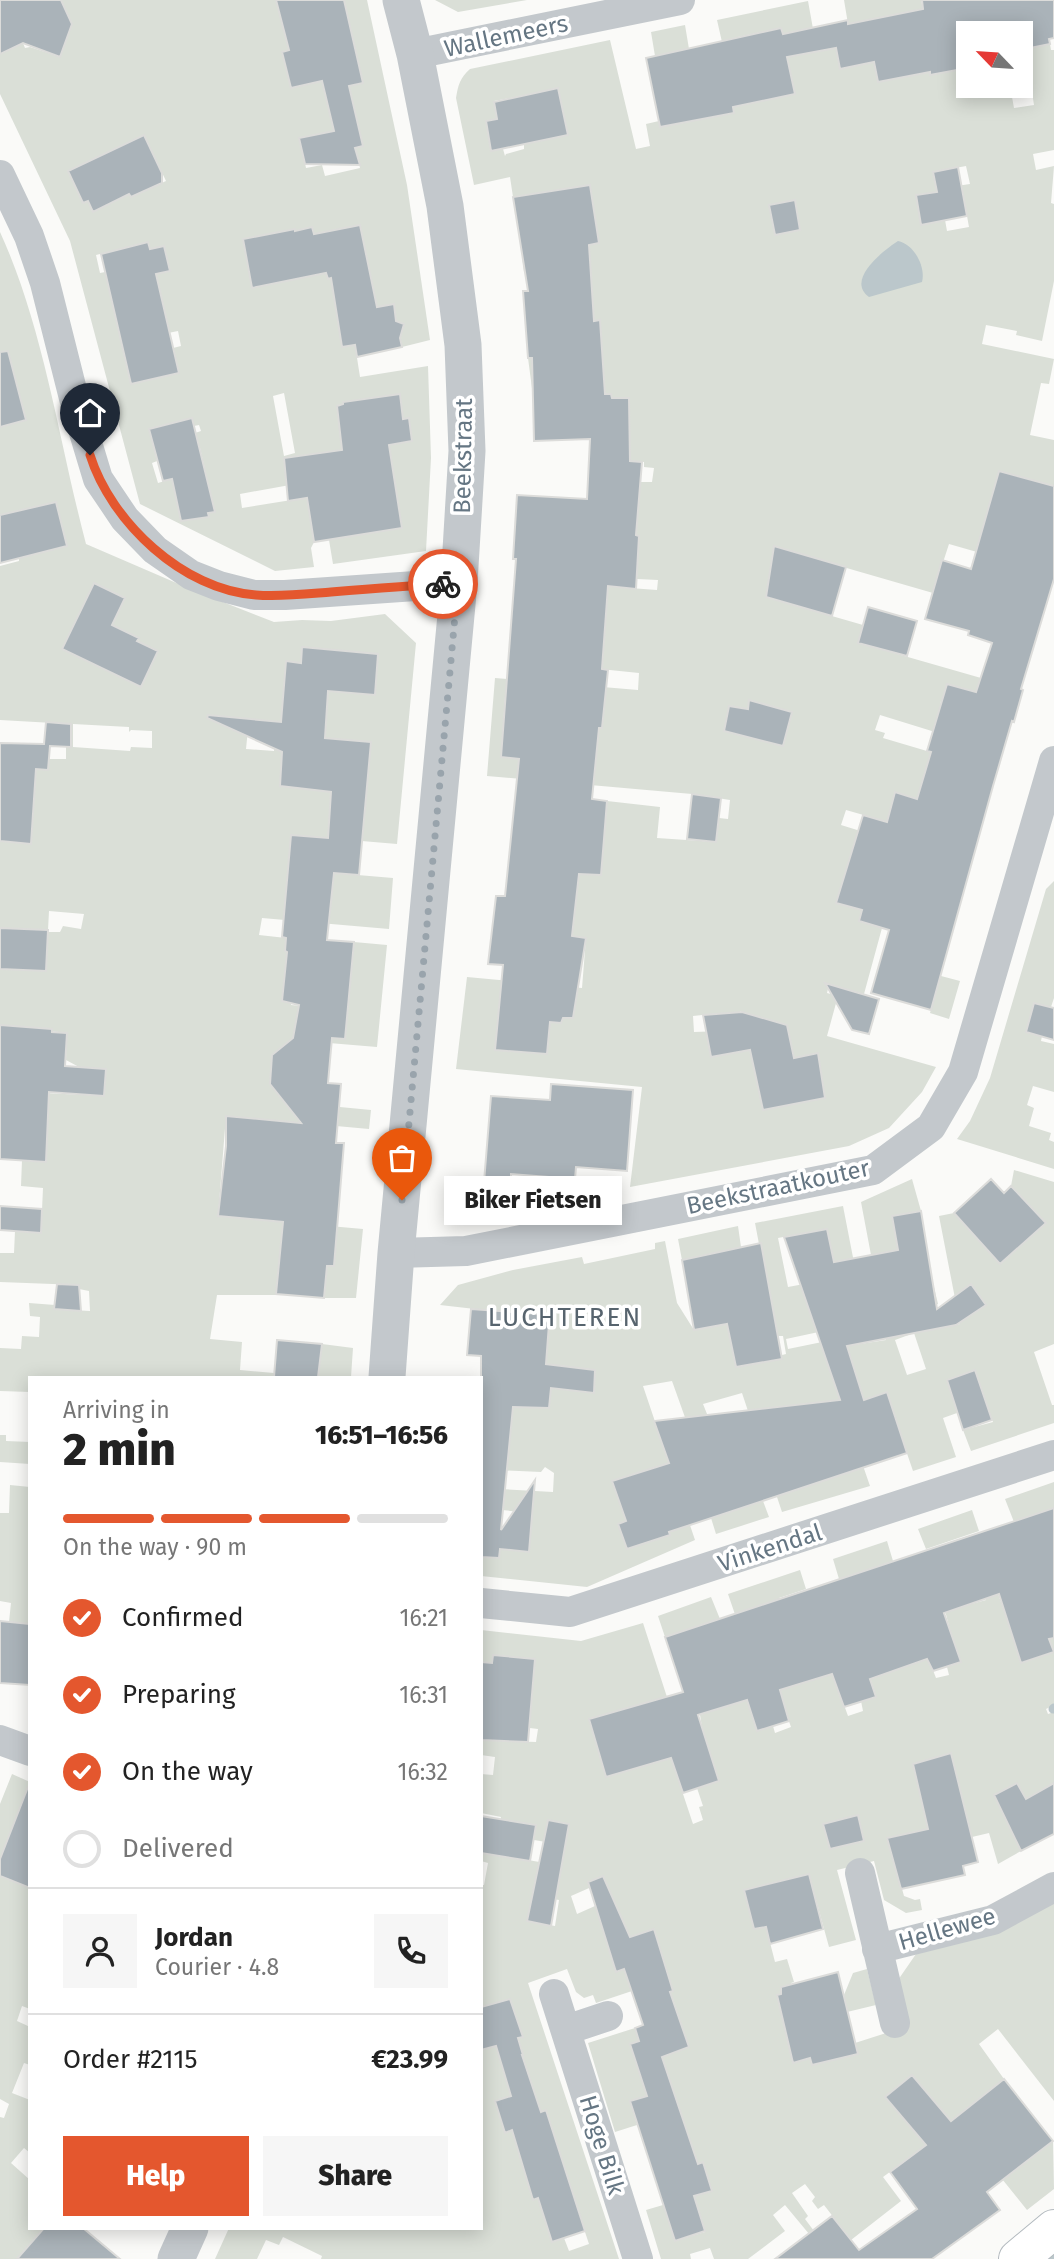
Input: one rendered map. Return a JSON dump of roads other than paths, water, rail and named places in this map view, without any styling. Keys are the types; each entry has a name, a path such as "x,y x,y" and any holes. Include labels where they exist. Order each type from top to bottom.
{"main road":[{"path":"1018,2259 1054,2229"}],"street":[{"name":"Beekstraat","path":"387,1376 458,583 467,451 463,345 445,206 415,54 401,0"},
{"name":"Wallemeers","path":"415,54 680,0"},
{"path":"0,175 29,236 45,283 76,406 98,479 125,519 155,550 191,575 254,595 285,596 458,583"},
{"name":"Beekstraatkouter","path":"396,1253 466,1251 873,1170 931,1127 963,1072 1042,846 1054,761"},
{"name":"Vinkendal","path":"483,1603 570,1612 1054,1455"},
{"path":"0,1740 28,1750"},
{"name":"Hellewee","path":"860,1873 895,2023"},
{"name":"Hellewee","path":"877,1949 993,1920 1054,1887"},
{"name":"Hoge Bilk","path":"555,1994 638,2259"},
{"path":"566,2031 608,2016"},
{"path":"176,2259 189,2230"}],"place":[{"name":"Biker Fietsen","path":"402,1200"}],"district":[{"name":"LUCHTEREN","path":"565,1317"}]}
